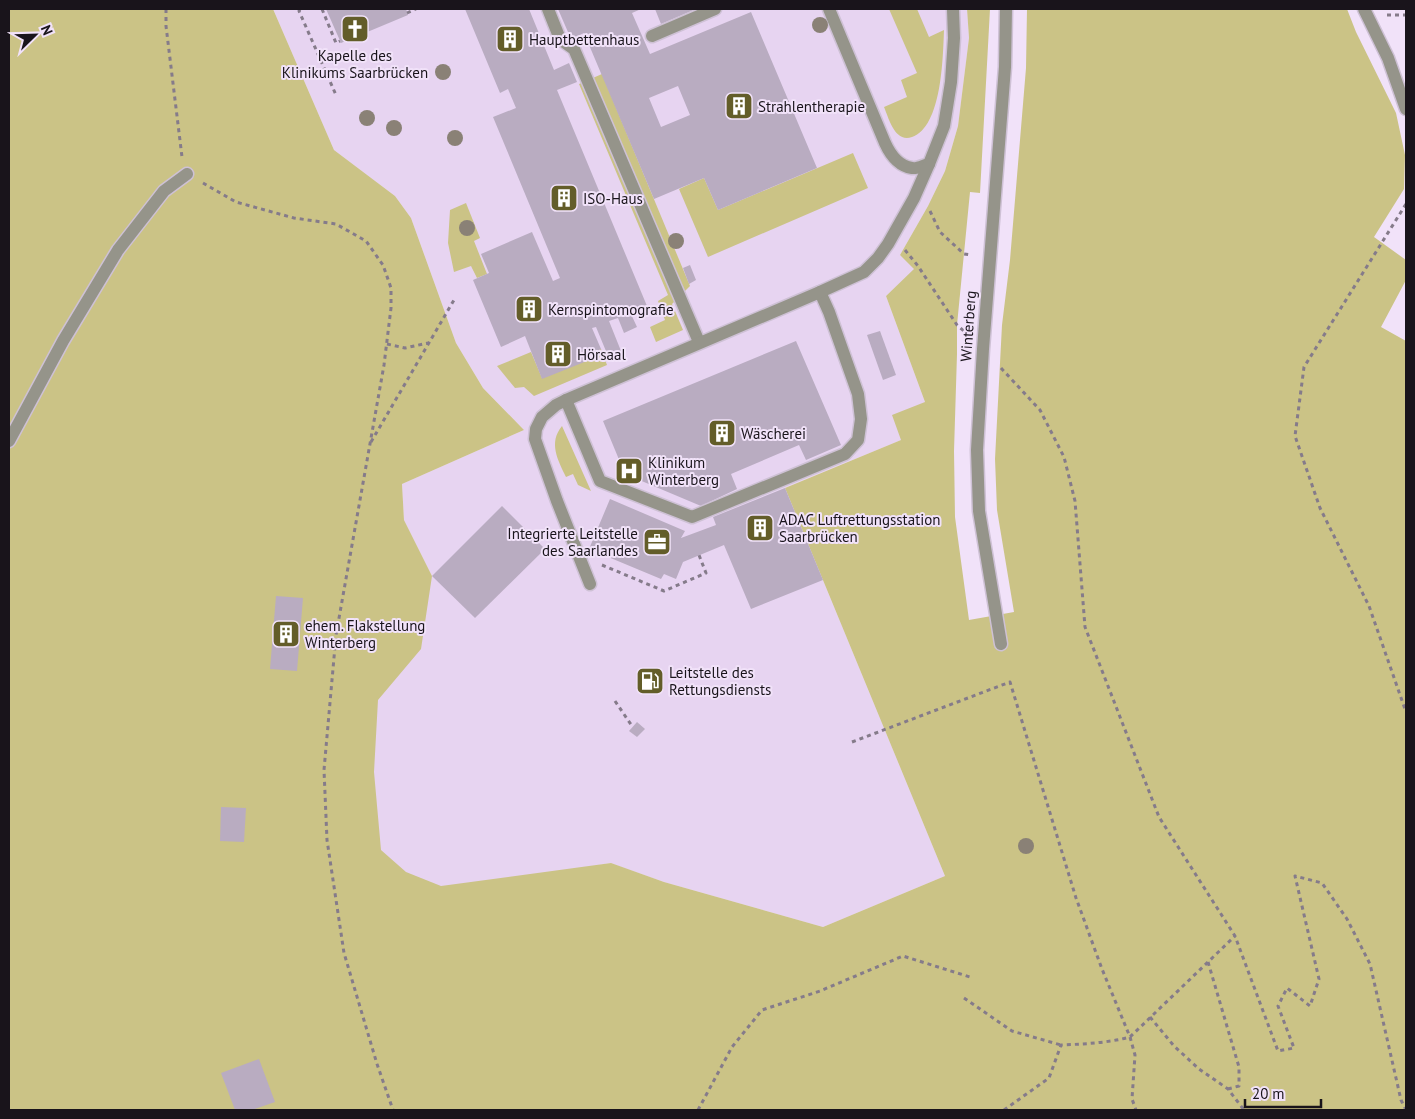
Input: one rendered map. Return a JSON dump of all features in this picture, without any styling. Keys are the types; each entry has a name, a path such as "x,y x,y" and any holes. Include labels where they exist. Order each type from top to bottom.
{"street":[{"path":"548,9 560,38 574,49 699,342"},
{"path":"652,36 715,9"},
{"path":"829,9 892,156 902,164 913,168 929,164"},
{"path":"590,584 537,445 536,429 542,417 556,405 566,400 864,272 878,258 914,198 944,126 951,82 954,38 953,9"},
{"name":"Winterberg","path":"1002,644 980,511 977,450 1005,67 1006,9"},
{"path":"1364,9 1388,58 1406,109"},
{"path":"9,440 63,341 118,250 164,191 187,174"},
{"path":"566,400 600,481 692,517 845,454 858,440 861,419 858,394 820,292"}],"path":[{"path":"166,9 166,26 182,158 187,174 236,202 294,218 336,224 366,241 383,265 391,288 387,344 336,635 324,770 328,840 344,953 393,1110"},
{"path":"300,9 299,11 336,95"},
{"path":"322,9 336,43 340,41"},
{"path":"407,12 416,9"},
{"path":"1406,204 1304,367 1295,436 1320,508 1369,606 1406,712"},
{"path":"928,206 940,232 964,254"},
{"path":"892,237 904,248 918,266 957,325"},
{"path":"370,444 454,300"},
{"path":"387,344 405,348 429,343"},
{"path":"983,349 1040,410 1064,457 1075,501 1085,627 1159,817 1235,936 1278,1051 1294,1048 1278,1006 1287,988 1310,1006 1319,978 1295,876 1322,883 1347,918 1370,964 1401,1100 1406,1110"},
{"path":"579,555 664,591 706,573 699,555"},
{"path":"852,742 1010,682 1076,898 1130,1037 1135,1055 1132,1099 1136,1110"},
{"path":"615,700 632,726"},
{"path":"964,998 1012,1031 1061,1045 1116,1041 1130,1037 1235,936"},
{"path":"698,1110 732,1047 762,1010 820,991 903,956 970,977"},
{"path":"1208,962 1239,1067 1239,1086 1228,1089"},
{"path":"1150,1017 1186,1058 1228,1089 1244,1110"},
{"path":"1004,1110 1049,1078 1061,1045"}],"shaded area":[{"path":"9,9 273,9 334,150 395,196 411,218 456,343 483,388 524,430 402,484 404,520 432,576 421,649 378,700 374,772 381,850 406,872 441,886 611,863 664,882 823,927 945,876 785,488 901,440 892,415 925,402 886,296 914,269 900,255 928,206 945,171 958,126 969,38 967,9 990,9 980,193 970,192 957,325 954,451 955,517 969,620 1014,612 997,510 995,459 1002,325 1010,260 1026,68 1027,9 1347,9 1356,32 1396,113 1405,155 1404,189 1374,237 1406,260 1406,280 1381,327 1406,341 1406,1110 9,1110"},
{"name":"Klinikum Winterberg","path":"273,9 967,9 969,38 958,126 945,171 928,206 900,255 915,269 886,296 925,402 901,440 785,488 945,876 823,927 664,882 610,863 354,907 343,771 432,576 404,520 402,484 524,430 483,388 456,343 411,218 395,196 334,150"},
{"path":"889,9 917,9 929,37 944,30 943,57 935,106 930,120 922,131 906,138 901,137 894,129 884,107 907,97 901,80 917,73"},
{"path":"602,74 690,286 672,304 683,330 656,342 650,327 665,320 658,301 668,295 579,84"},
{"path":"853,153 868,188 708,257 679,189 704,178 718,210"},
{"path":"466,203 480,238 474,241 487,274 477,278 471,266 454,272 448,243 450,210"},
{"path":"601,349 607,365 534,396 524,387 515,388 497,366 531,352 542,378"},
{"path":"562,426 591,491 578,485 573,474 566,477 560,464 555,445 558,432"}],"building":[{"name":"Kapelle des Klinikums Saarbrücken","path":"326,9 406,9 408,15 341,43"},
{"path":"465,9 529,9 554,70 569,63 577,82 557,90 647,306 630,312 637,327 624,333 618,318 609,321 621,351 608,356 596,327 592,328 601,349 585,356 587,361 542,379 525,336 501,347 473,280 489,273 481,254 532,232 553,281 560,278 493,117 516,108 508,89 500,93"},
{"name":"Strahlentherapie","path":"558,9 641,9 632,13 650,54 751,12 817,168 718,210 704,178 654,199 584,33 571,39","holes":["678,86 690,115 661,127 649,98"]},
{"path":"655,9 696,9 661,24"},
{"path":"690,265 696,280 689,284 683,268"},
{"path":"880,331 896,375 883,380 867,335"},
{"name":"Wäscherei","path":"796,341 841,445 806,460 799,445 731,474 737,489 701,506 625,474 603,421"},
{"path":"785,488 823,580 751,609 724,545 683,562 676,579 664,574 661,579 589,549 610,499 685,531 681,538 716,525 713,517"},
{"path":"502,506 545,549 475,618 432,576"},
{"name":"ehem. Flakstellung Winterberg","path":"276,596 303,598 297,671 270,669"},
{"path":"637,722 645,729 637,737 629,731"},
{"path":"221,807 246,808 244,842 220,841"},
{"path":"259,1059 275,1102 252,1110 235,1110 221,1073"}],"place":[{"name":"Kapelle des Klinikums Saarbrücken","path":"355,29"},
{"name":"Hauptbettenhaus","path":"510,39"},
{"name":"Strahlentherapie","path":"739,106"},
{"name":"ISO-Haus","path":"564,198"},
{"name":"Kernspintomografie","path":"529,309"},
{"name":"Hörsaal","path":"558,354"},
{"name":"Wäscherei","path":"722,433"},
{"name":"Klinikum Winterberg","path":"629,471"},
{"name":"ADAC Luftrettungsstation Saarbrücken","path":"760,528"},
{"name":"Integrierte Leitstelle des Saarlandes","path":"657,542"},
{"name":"ehem. Flakstellung Winterberg","path":"286,634"},
{"name":"Leitstelle des Rettungsdiensts","path":"650,681"}]}
